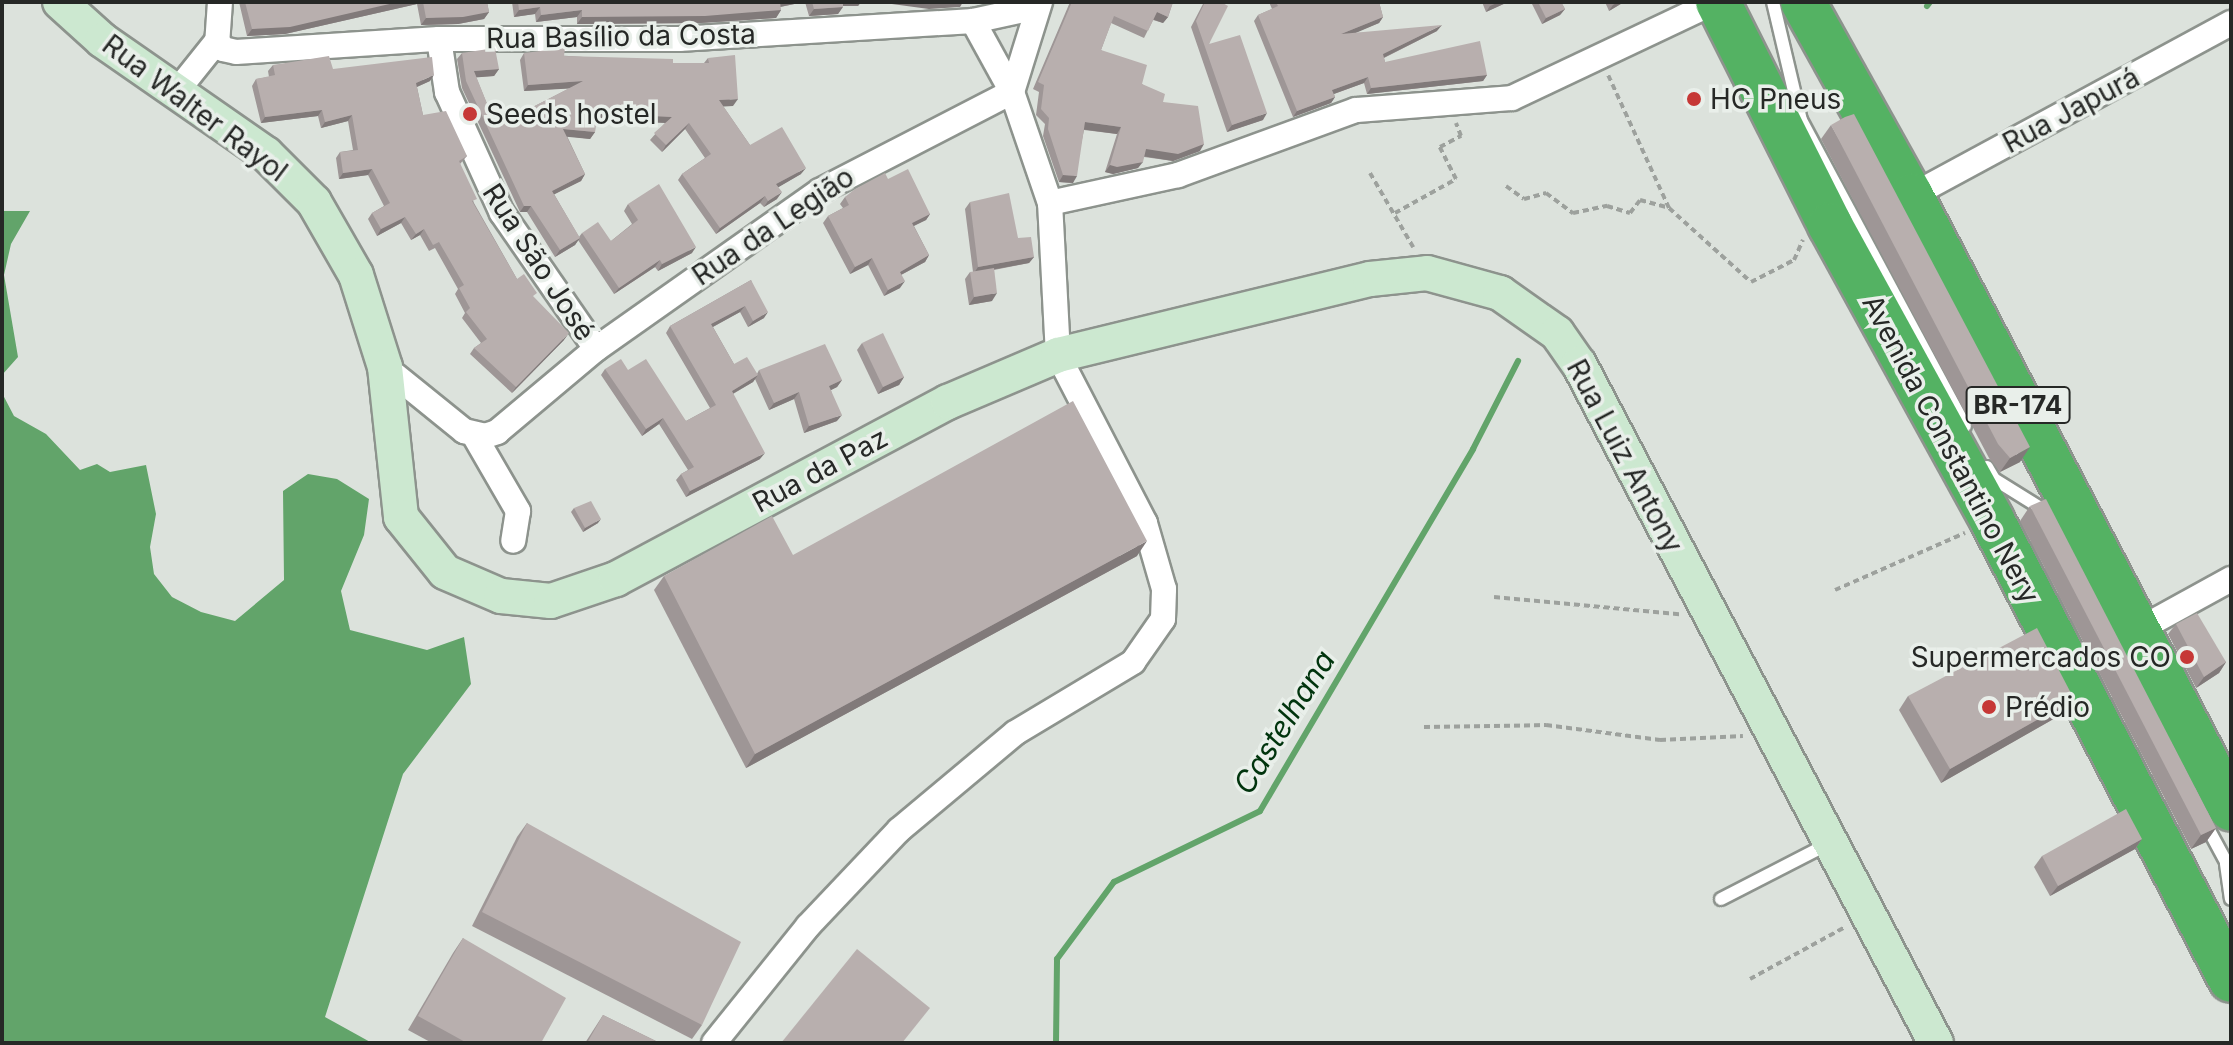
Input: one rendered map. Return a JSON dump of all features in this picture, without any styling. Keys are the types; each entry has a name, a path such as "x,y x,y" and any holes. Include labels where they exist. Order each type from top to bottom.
{"highway":[{"name":"Avenida Constantino Nery","path":"1717,2 1830,225 1992,520 2231,980"},
{"name":"BR-174","path":"1803,2 1911,196 2068,502 2140,629 2214,808"}],"street":[{"name":"Rua Walter Rayol","path":"60,2 102,40 266,154 314,202 356,275 385,367 401,517 437,563 470,585 501,596 551,601 584,592"},
{"path":"177,91 216,36 220,2"},
{"path":"1050,203 1178,175 1356,110 1512,98 1717,2"},
{"path":"1012,92 1039,4"},
{"name":"Rua Basílio da Costa","path":"216,36 223,49 258,52 439,39 679,39 973,21 1039,4"},
{"path":"714,1043 808,926 899,830 1015,733 1133,662 1163,619 1164,589 1145,523 1058,355 1050,203 1012,92 973,21"},
{"name":"Rua Japurá","path":"1911,196 2231,23"},
{"name":"Rua São José","path":"439,39 447,92 502,213 596,349"},
{"name":"Rua da Legião","path":"474,435 485,436 508,425 596,349 820,191 1012,92"},
{"name":"Rua Luiz Antony","path":"1058,355 1356,282 1427,273 1500,293 1557,333 1579,364 1770,734 1936,1043"},
{"name":"Rua da Paz","path":"584,592 948,402 1058,355"},
{"path":"385,367 474,435 518,511 513,541"},
{"path":"2140,629 2231,579"}],"lane":[{"path":"1773,2 1801,120 1972,438"},
{"path":"1756,78 1801,120"},
{"path":"1979,452 1994,479 2044,507 2051,522"},
{"path":"2214,808 2228,867 2231,899"},
{"path":"1721,899 1831,843"}],"path":[{"path":"1600,58 1669,208 1751,282 1794,260 1798,243 1830,225"},
{"path":"1395,213 1456,179 1440,147 1461,136 1449,102"},
{"path":"1370,173 1427,273"},
{"path":"1506,186 1524,199 1546,193 1573,213 1607,206 1630,213 1640,200 1669,208"},
{"path":"1835,590 1992,520"},
{"path":"1494,597 1709,617"},
{"path":"1424,727 1546,725 1660,740 1770,734"},
{"path":"1750,979 1868,914"}],"shaded area":[{"path":"2,211 30,211 11,244 4,275 18,357 2,375"},
{"path":"2,393 14,416 46,434 80,470 97,464 110,472 146,465 156,514 150,547 154,574 172,597 201,612 235,621 284,580 283,491 308,474 337,479 369,499 364,535 341,591 350,630 427,650 464,637 471,684 403,774 325,1017 372,1043 2,1043"}],"building":[{"path":"245,2 398,2 290,27 252,29"},
{"path":"423,2 487,2 489,12 463,17 426,18"},
{"path":"518,2 780,2 781,10 705,16 582,17 582,10 541,15 540,7 519,10"},
{"path":"812,2 843,2 843,7 814,9"},
{"path":"1072,2 1173,2 1168,17 1157,12 1148,31 1114,16 1101,50 1147,65 1142,84 1165,94 1163,102 1198,106 1204,144 1178,154 1146,149 1143,162 1117,167 1110,165 1121,127 1085,122 1077,176 1063,175 1048,129 1049,118 1041,109 1044,85 1038,82"},
{"path":"1205,2 1221,2 1228,6 1209,44 1240,35 1267,113 1232,125 1196,21"},
{"path":"1276,2 1379,2 1383,17 1341,34 1442,25 1383,54 1385,62 1480,41 1487,75 1371,88 1368,77 1332,90 1335,97 1297,111 1258,15 1278,6"},
{"path":"1538,2 1561,2 1565,9 1546,18"},
{"path":"495,48 499,69 474,71 496,126 583,81 528,85 524,53 565,48 564,56 673,59 673,63 709,63 708,58 735,55 738,99 719,100 750,145 782,127 806,168 776,184 782,192 768,201 765,196 720,228 682,174 711,154 689,123 666,145 654,133 672,117 597,113 595,132 563,129 585,174 552,191 580,238 560,250 531,206 524,206 466,81 462,53"},
{"path":"329,56 333,69 432,57 434,75 416,83 423,115 446,111 467,156 459,161 477,199 472,201 517,279 524,274 537,293 533,296 569,333 516,387 474,348 487,339 466,312 470,308 459,288 464,285 439,242 433,245 424,229 416,234 405,217 381,229 372,213 390,203 372,169 343,173 340,152 358,150 352,115 325,122 322,110 265,117 256,79 275,75 273,65"},
{"path":"1854,114 2030,447 2010,458 1998,444 1831,125"},
{"path":"908,169 930,214 912,223 929,255 900,272 905,281 888,290 872,258 855,267 828,216 849,205 845,197 855,189 885,173 888,179"},
{"path":"659,184 696,247 662,264 660,260 619,288 582,233 598,222 611,241 638,220 628,204"},
{"path":"1009,193 1018,238 1031,237 1034,257 978,267 970,202"},
{"path":"994,268 997,293 974,297 970,272"},
{"path":"751,280 768,312 753,321 745,306 711,324 734,364 747,357 758,375 732,391 765,453 690,491 681,474 694,467 663,418 646,429 605,369 621,359 628,370 646,359 686,421 716,405 670,326"},
{"path":"883,333 904,377 883,387 862,343"},
{"path":"825,344 842,380 829,386 842,415 809,426 799,392 774,403 759,370"},
{"path":"1073,401 1147,541 755,754 664,576 772,516 793,555"},
{"path":"2046,499 2216,828 2201,835 2030,506"},
{"path":"591,501 601,519 585,528 574,508"},
{"path":"2197,613 2226,662 2204,677 2176,624"},
{"name":"Prédio","path":"2037,628 2074,699 1950,769 1908,696"},
{"path":"2126,809 2142,839 2058,886 2042,856"},
{"path":"527,823 741,942 702,1025 482,912"},
{"path":"463,938 566,998 541,1043 467,1043 418,1016"},
{"path":"857,949 930,1008 902,1043 781,1043"},
{"path":"603,1015 660,1043 587,1043"}],"waterway":[{"name":"Castelhana","path":"1927,6 1930,2"},
{"name":"Castelhana","path":"1056,1043 1057,959 1114,882 1260,811 1473,449 1518,361"}],"place":[{"name":"HC Pneus","path":"1694,99"},
{"name":"Seeds hostel","path":"470,114"},
{"name":"Supermercados CO","path":"2187,657"},
{"name":"Prédio","path":"1989,707"}]}
